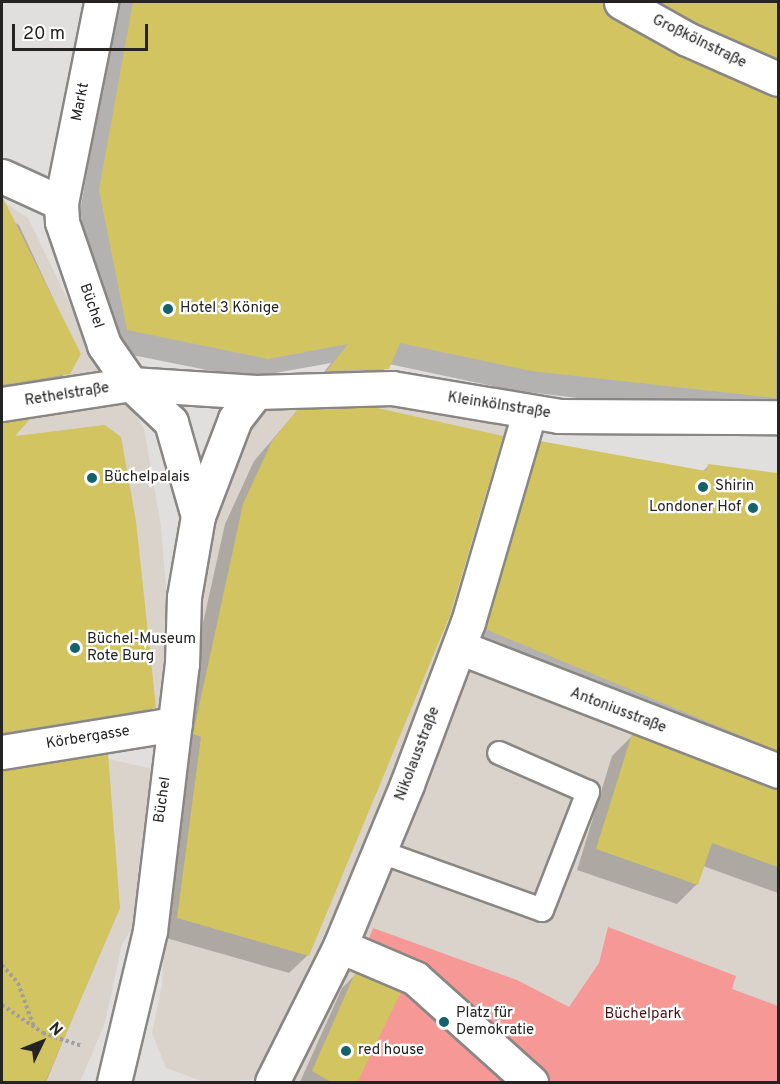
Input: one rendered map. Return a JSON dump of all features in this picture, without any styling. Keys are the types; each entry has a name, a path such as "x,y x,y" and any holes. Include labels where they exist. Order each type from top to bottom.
{"street":[{"name":"Markt","path":"62,213 101,2"},
{"name":"Großkölnstraße","path":"621,2 687,39 778,79"},
{"path":"2,176 62,213"},
{"name":"Büchel","path":"62,213 104,345 131,384 171,422 198,516"},
{"path":"131,384 256,392"},
{"name":"Rethelstraße","path":"2,404 131,384"},
{"name":"Kleinkölnstraße","path":"256,392 392,388 529,413 778,417"},
{"name":"Büchel","path":"118,1069 150,931 175,724 184,597 198,516 236,419 256,392"},
{"name":"Nikolausstraße","path":"272,1083 340,946 381,852 459,647 529,413"},
{"name":"Antoniusstraße","path":"459,647 778,771"},
{"name":"Körbergasse","path":"2,752 175,724"},
{"path":"340,946 416,978 531,1083"}],"lane":[{"path":"381,852 542,910 588,792 499,753"}],"path":[{"path":"2,964 18,983 35,1028"},
{"path":"2,1005 35,1028 118,1069"}],"shaded area":[{"path":"2,201 28,218 88,341 144,428 161,527 172,661 165,708 2,736"},
{"path":"354,397 506,423 509,429 465,591 396,780 315,968 252,1080 204,1082 166,1068 152,1033 162,985 168,853 205,566 218,516 257,418 273,405"},
{"path":"475,670 778,783 778,1082 291,1082 463,672"},
{"path":"100,748 109,759 157,770 133,927 122,944 105,1023 80,1082 2,1082 2,760"}],"green space":[{"name":"Büchelpark","path":"608,927 736,976 732,989 778,1006 778,1082 357,1082 404,985 358,967 373,928 517,980 569,1007 599,963"}],"building":[{"path":"133,2 602,2 612,18 678,55 778,97 776,398 531,371 400,343 389,369 327,371 348,344 268,359 127,330 99,190"},
{"path":"658,2 778,2 778,59 695,22"},
{"path":"2,196 81,354 70,374 2,385"},
{"path":"373,407 503,436 450,615 309,956 177,918 201,737 193,734 243,504 272,441 297,410"},
{"path":"30,419 15,436 105,425 121,437 136,521 156,708 2,733 2,422"},
{"path":"540,441 706,471 708,464 777,473 778,751 485,629"},
{"path":"632,734 778,789 778,867 712,843 698,885 596,849"},
{"path":"108,754 120,908 45,1083 2,1083 2,770"},
{"path":"355,973 401,992 357,1083 333,1083 312,1071"}],"place":[{"name":"Hotel 3 Könige","path":"168,309"},
{"name":"Büchelpalais","path":"92,478"},
{"name":"Shirin","path":"703,487"},
{"name":"Londoner Hof","path":"753,508"},
{"name":"Büchel-Museum Rote Burg","path":"75,648"},
{"name":"Platz für Demokratie","path":"444,1022"},
{"name":"red house","path":"346,1051"}]}
